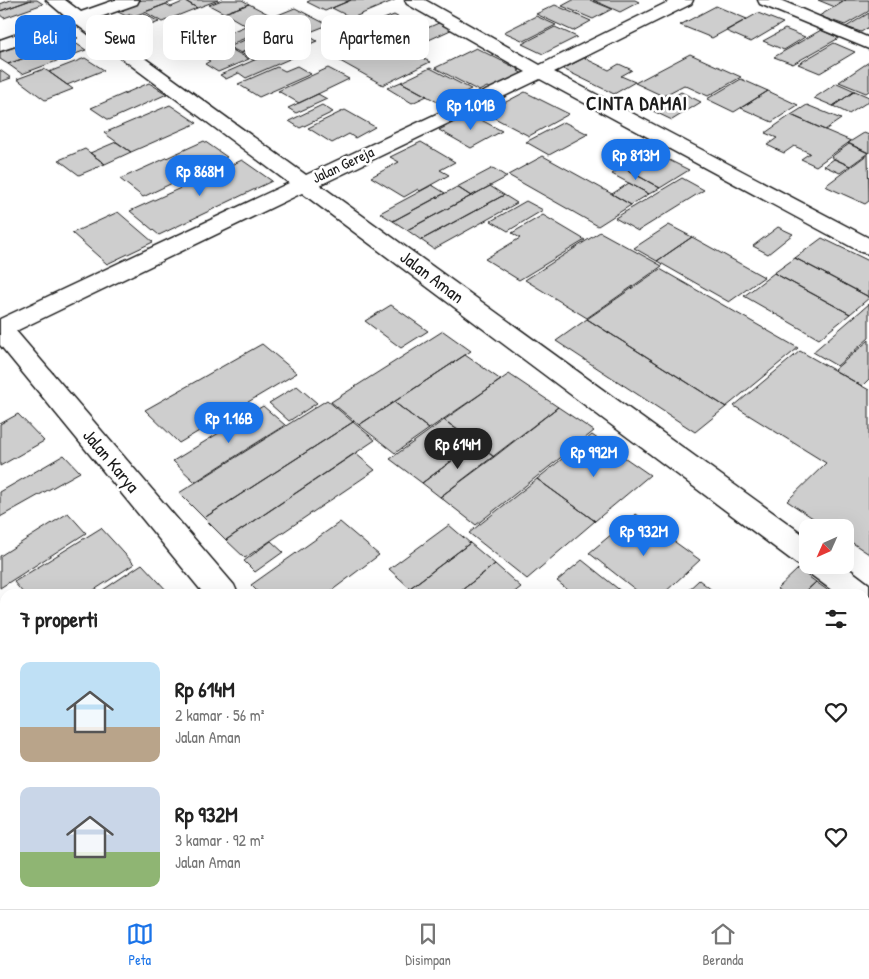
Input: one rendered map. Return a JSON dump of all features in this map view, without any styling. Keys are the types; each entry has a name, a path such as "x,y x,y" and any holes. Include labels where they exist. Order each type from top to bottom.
{"street":[{"name":"Jalan Aman","path":"54,0 799,548"},
{"path":"0,46 131,0"},
{"path":"413,0 540,72 869,246"},
{"name":"Jalan Gereja","path":"0,329 540,72 685,0"},
{"path":"766,0 869,44"},
{"name":"Jalan Karya","path":"0,329 219,589"},
{"path":"833,574 853,589"}],"building":[{"path":"11,0 31,0 0,11 0,4"},
{"path":"31,0 37,0 43,4 4,18 0,15 0,11"},
{"path":"142,0 177,0 137,15 124,15 118,12 124,10 120,8"},
{"path":"184,0 218,0 197,8"},
{"path":"222,0 242,0 249,4 224,13 209,5"},
{"path":"311,0 351,0 325,11 307,2"},
{"path":"351,0 395,0 359,15 346,15 332,8"},
{"path":"573,0 590,0 612,9 593,19 562,6"},
{"path":"593,0 635,0 639,2 620,12"},
{"path":"818,0 846,0 835,7"},
{"path":"846,0 869,0 869,11 845,25 819,16"},
{"path":"185,1 197,8 180,15 163,15 162,22 145,12 166,4 171,7"},
{"path":"249,4 270,15 245,15 245,25 235,19 235,15 224,13"},
{"path":"555,5 591,21 573,31 536,14"},
{"path":"716,6 747,19 712,38 680,25"},
{"path":"295,8 309,15 278,15"},
{"path":"758,13 783,23 751,42 726,31"},
{"path":"869,13 869,27 861,32 846,27"},
{"path":"311,16 321,21 321,28 311,32"},
{"path":"536,16 556,25 524,41 504,32"},
{"path":"153,19 159,22 153,24"},
{"path":"441,22 455,28 429,40 429,27"},
{"path":"245,26 245,38 235,42 235,30"},
{"path":"555,27 577,37 543,54 522,44"},
{"path":"785,29 805,37 784,50 763,41"},
{"path":"821,30 839,38 793,64 774,57"},
{"path":"311,37 317,41 311,44"},
{"path":"245,40 245,51 241,53 235,50 235,44"},
{"path":"834,43 855,52 820,73 798,64"},
{"path":"76,44 86,50 76,54"},
{"path":"15,47 15,60 19,60 8,64 0,59 0,52"},
{"path":"476,48 520,70 518,71 525,75 494,90 487,87 479,91 435,68"},
{"path":"235,51 245,57 247,60 218,72 205,64 210,61 208,60 235,60"},
{"path":"690,54 741,77 708,96 684,85 663,96 635,83"},
{"path":"85,58 104,70 67,85 49,72"},
{"path":"584,58 609,70 619,64 632,70 621,76 635,82 614,94 563,69"},
{"path":"19,60 59,60 22,74 8,64"},
{"path":"254,60 287,60 246,78 239,73 226,79 220,75"},
{"path":"426,60 430,62 383,85 340,61"},
{"path":"869,62 869,91 866,93 839,82"},
{"path":"297,66 311,74 259,97 238,84 277,67 285,71"},
{"path":"328,68 349,79 299,103 278,91"},
{"path":"430,68 471,89 441,104 401,82"},
{"path":"44,69 73,89 45,100 17,79"},
{"path":"0,70 11,78 0,82"},
{"path":"741,79 768,91 734,112 707,99"},
{"path":"401,82 427,96 412,103 387,88"},
{"path":"149,83 167,94 109,120 91,108"},
{"path":"837,83 855,91 833,106 814,98"},
{"path":"768,91 798,105 772,122 741,108"},
{"path":"855,91 869,97 869,101 849,114 833,106"},
{"path":"525,92 569,114 529,136 485,113"},
{"path":"681,92 701,102 672,120 651,110"},
{"path":"318,94 327,99 296,113 288,108"},
{"path":"170,105 197,123 131,152 104,133"},
{"path":"322,105 333,112 300,128 289,121"},
{"path":"807,105 841,119 825,130 791,115"},
{"path":"345,110 375,127 355,138 349,134 332,143 308,128"},
{"path":"470,114 502,131 471,148 439,130"},
{"path":"791,115 851,141 816,166 801,159 810,153 794,146 784,153 767,145 777,138 765,133"},
{"path":"564,122 588,134 549,155 526,142"},
{"path":"864,133 869,135 869,153 848,143"},
{"path":"204,141 227,157 143,197 120,179"},
{"path":"116,142 131,152 105,164 90,153"},
{"path":"421,142 455,162 440,170 449,175 420,191 418,189 404,197 371,177 399,162 390,157"},
{"path":"849,144 868,153 850,166 831,157"},
{"path":"85,149 105,164 79,175 59,160"},
{"path":"651,151 689,170 660,188 622,167"},
{"path":"868,154 869,201 865,204 825,186"},
{"path":"543,156 631,205 598,226 508,175"},
{"path":"834,159 850,166 840,173 824,166"},
{"path":"242,160 272,181 159,235 130,211"},
{"path":"622,167 660,188 649,194 612,174"},
{"path":"493,168 507,177 471,196 457,187"},
{"path":"682,178 704,190 638,231 615,218"},
{"path":"629,183 649,194 631,205 612,194"},
{"path":"432,185 445,193 393,221 380,213"},
{"path":"490,186 504,195 421,240 407,230"},
{"path":"457,187 471,196 407,230 393,221"},
{"path":"504,195 517,203 434,249 421,240"},
{"path":"526,201 543,210 508,231 491,221"},
{"path":"118,212 153,242 107,264 72,233"},
{"path":"543,215 585,240 519,280 485,259 520,238 512,233"},
{"path":"669,225 692,237 657,261 634,248"},
{"path":"778,227 793,234 768,254 753,246"},
{"path":"600,232 662,266 587,318 525,280"},
{"path":"692,237 764,277 729,302 657,261"},
{"path":"822,238 869,261 869,297 795,258"},
{"path":"795,258 869,298 850,314 774,273"},
{"path":"660,269 798,348 726,407 587,319"},
{"path":"774,273 850,314 819,339 744,296"},
{"path":"869,304 869,338 837,366 813,352"},
{"path":"391,305 428,331 401,348 365,321"},
{"path":"587,319 726,407 695,432 556,341"},
{"path":"443,331 471,351 359,425 331,402"},
{"path":"869,340 869,379 862,386 834,370"},
{"path":"262,344 297,373 179,443 145,410"},
{"path":"800,351 869,390 869,554 854,544 854,519 814,519 787,501 826,463 734,406"},
{"path":"465,355 501,380 429,429 394,402"},
{"path":"509,374 558,407 494,457 444,420"},
{"path":"297,386 317,403 289,421 269,403"},
{"path":"327,400 353,422 204,518 179,493"},
{"path":"394,402 429,429 395,453 359,425"},
{"path":"263,406 285,425 195,482 173,461"},
{"path":"558,407 594,431 476,525 440,497"},
{"path":"18,414 44,441 0,466 0,424"},
{"path":"444,420 476,443 422,483 390,459"},
{"path":"353,422 375,440 226,540 204,518"},
{"path":"592,435 650,475 595,521 537,479"},
{"path":"476,443 494,457 440,497 422,483"},
{"path":"355,453 375,470 245,558 226,540"},
{"path":"64,455 80,472 0,517 0,492"},
{"path":"537,479 595,521 527,579 469,533"},
{"path":"68,513 86,533 0,588 0,556"},
{"path":"636,514 700,560 668,589 635,589 589,553"},
{"path":"340,522 379,555 334,589 255,589 251,585"},
{"path":"449,525 470,543 410,588 389,569"},
{"path":"101,528 134,564 96,589 20,589 14,582"},
{"path":"271,541 283,552 255,572 244,561"},
{"path":"470,543 495,564 463,589 410,588"},
{"path":"582,560 618,589 567,589 557,581"},
{"path":"142,564 165,589 104,589"},
{"path":"495,564 521,587 518,589 463,589"},
{"path":"798,569 799,574 805,574 816,582 808,589 777,589"},
{"path":"699,580 711,589 689,589"},
{"path":"816,582 826,589 808,589"}],"district":[{"name":"CINTA DAMAI","path":"637,103"}]}
